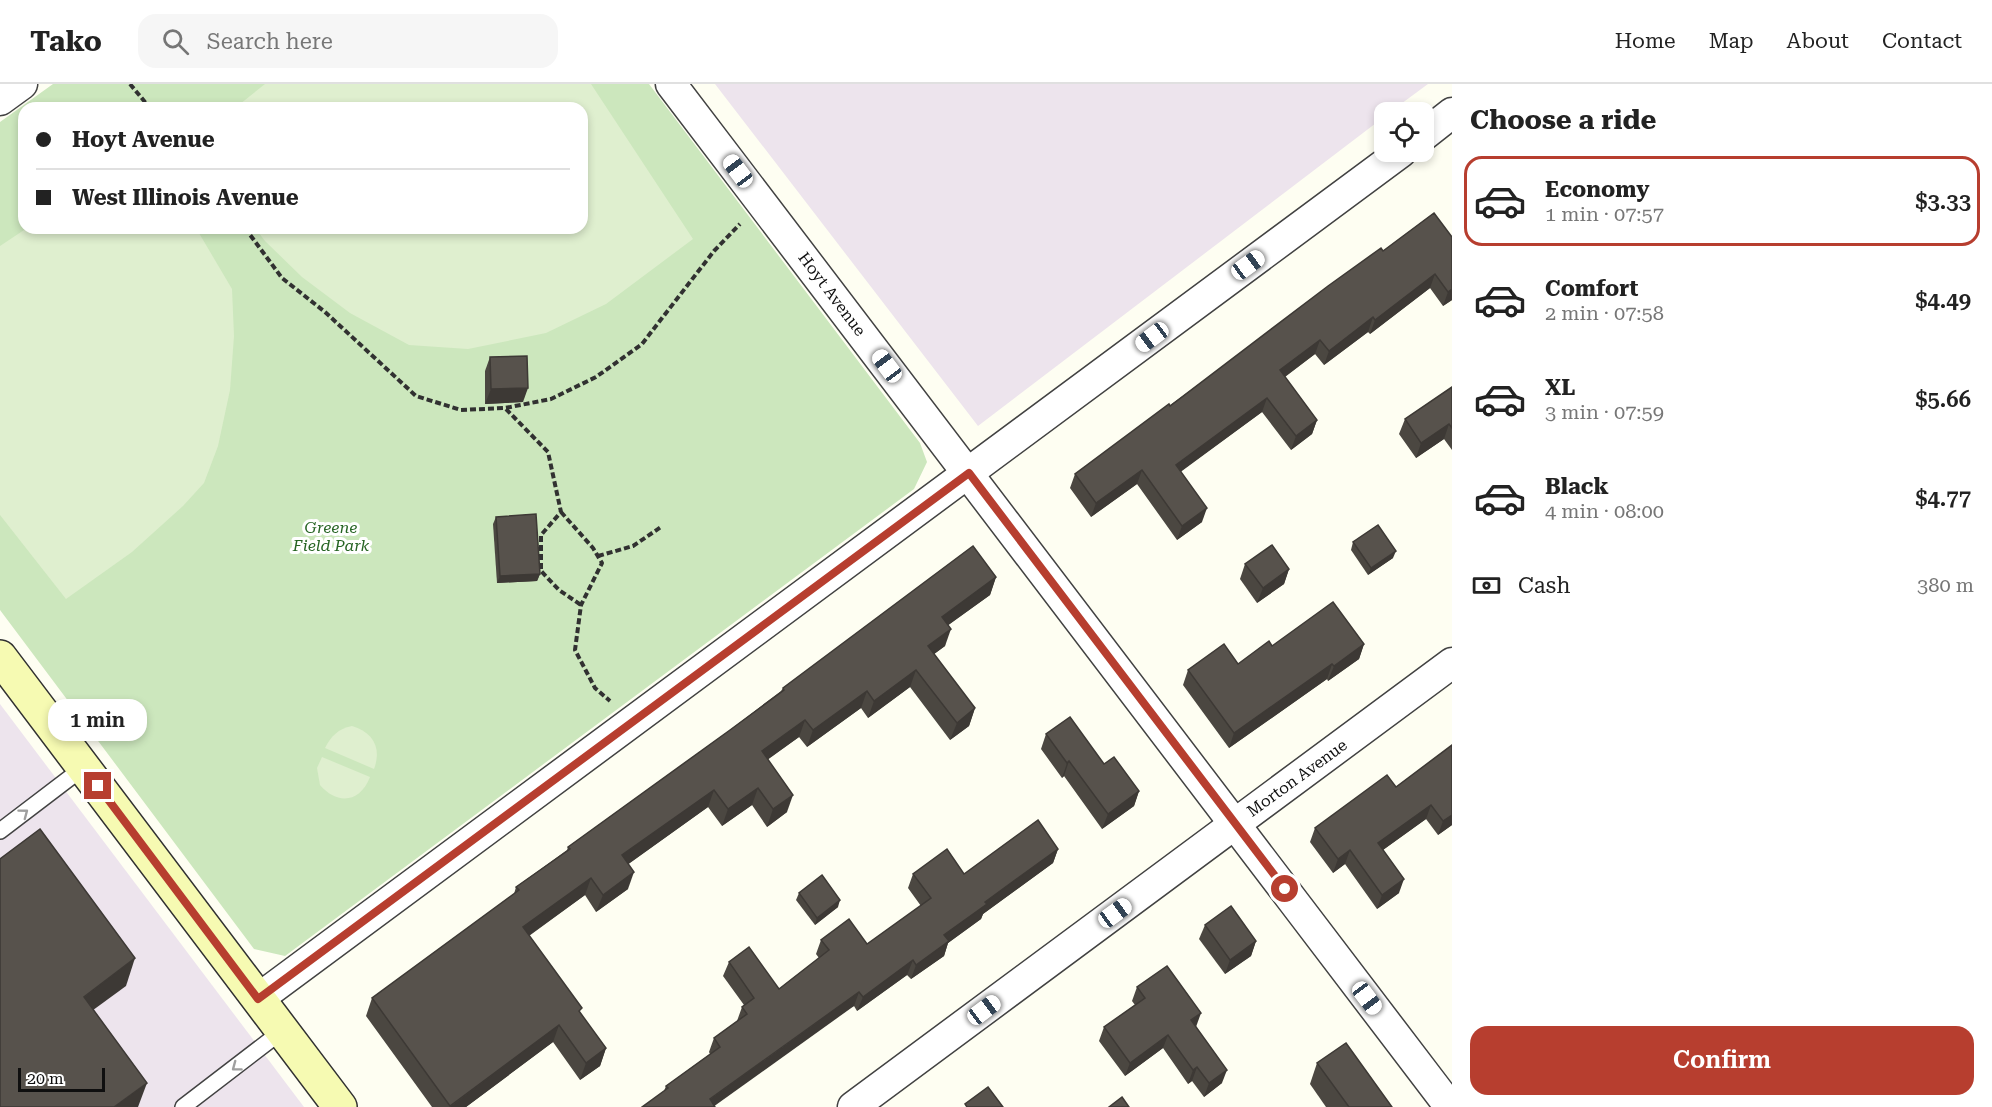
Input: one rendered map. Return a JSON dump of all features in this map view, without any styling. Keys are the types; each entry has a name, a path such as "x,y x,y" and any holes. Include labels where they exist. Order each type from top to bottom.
{"main road":[{"path":"0,657 340,1107"}],"street":[{"path":"0,100 22,84"},
{"name":"Hoyt Avenue","path":"671,84 1450,1107"},
{"path":"1434,127 1452,113"},
{"path":"258,999 1388,162"},
{"name":"Morton Avenue","path":"853,1107 1452,663"}],"lane":[{"path":"0,831 84,767"},
{"path":"183,1107 282,1031"}],"path":[{"path":"130,84 145,102"},
{"path":"249,234 282,278 325,312 416,396 461,410 505,408 552,399 596,377 642,344 714,251 735,227 747,218"},
{"path":"505,408 548,452 561,512 593,548 602,563 580,605 575,650 596,687 610,700 626,726"},
{"path":"561,512 541,535 541,571 559,590 580,605"},
{"path":"598,556 633,546 661,526"}],"shaded area":[{"path":"715,84 1428,84 1404,102 1374,102 1374,125 978,426"},
{"path":"0,704 304,1107 0,1107"}],"green space":[{"name":"Greene Field Park","path":"53,84 649,84 920,443 927,462 914,489 285,956 254,949 0,610 0,122 18,109 18,234 588,234 588,102 28,102"},
{"path":"265,84 591,84 693,239 606,304 546,333 468,349 409,345 350,313 302,277 260,234 588,234 588,102 242,102"},
{"path":"18,234 200,234 232,289 234,336 230,390 218,446 204,483 183,506 132,552 66,599 0,515 0,246"},
{"path":"352,726 365,732 374,742 377,754 374,769 325,748 336,734"},
{"path":"322,757 370,777 366,786 348,798 334,796 320,785 317,768"}],"building":[{"path":"1434,213 1452,237 1452,289 1448,292 1435,274 1375,320 1373,317 1329,351 1320,340 1280,370 1317,420 1296,436 1267,398 1176,465 1207,508 1182,526 1142,470 1096,503 1075,474 1169,404 1170,406 1328,286 1381,248 1383,251"},
{"path":"527,356 528,388 491,389 490,357"},
{"path":"1452,387 1452,428 1449,424 1421,443 1405,419"},
{"path":"536,514 540,574 500,576 496,517"},
{"path":"1378,525 1396,551 1371,568 1353,542"},
{"path":"1272,545 1289,569 1263,588 1245,564"},
{"path":"973,546 996,577 942,617 951,629 928,646 975,708 957,723 916,670 874,701 867,691 813,730 805,720 762,751 793,795 773,809 758,788 728,809 714,790 622,855 634,872 603,895 591,878 523,927 582,1008 579,1011 606,1048 586,1063 559,1025 450,1106 372,998 519,890 516,887 570,849 568,847 784,690 783,688"},
{"path":"1333,602 1364,644 1234,733 1188,670 1224,644 1238,664 1269,641 1272,646"},
{"path":"1070,717 1104,764 1114,757 1139,791 1108,814 1046,734"},
{"path":"1452,745 1452,815 1443,821 1431,805 1378,843 1404,879 1382,895 1350,850 1338,859 1315,828 1387,775 1396,787"},
{"path":"1038,820 1058,849 944,935 949,941 916,965 913,960 863,997 859,992 710,1099 715,1107 642,1107 668,1088 666,1086 720,1047 714,1038 747,1014 742,1007 754,998 729,962 749,947 779,989 829,950 821,940 849,919 867,944 931,898 913,874 947,849 964,874"},
{"path":"40,829 135,958 84,997 147,1083 114,1107 0,1107 0,859"},
{"path":"822,875 840,900 817,918 799,893"},
{"path":"1231,906 1256,941 1230,960 1205,925"},
{"path":"1167,966 1201,1013 1191,1020 1227,1070 1209,1083 1197,1067 1193,1070 1168,1035 1130,1063 1104,1027 1145,998 1137,987"},
{"path":"1346,1043 1392,1107 1349,1107 1317,1063"},
{"path":"988,1087 1003,1107 967,1107 965,1104"},
{"path":"1122,1097 1129,1107 1109,1107"}],"route":[{"path":"98,786 258,999 969,473 1285,889"}]}
